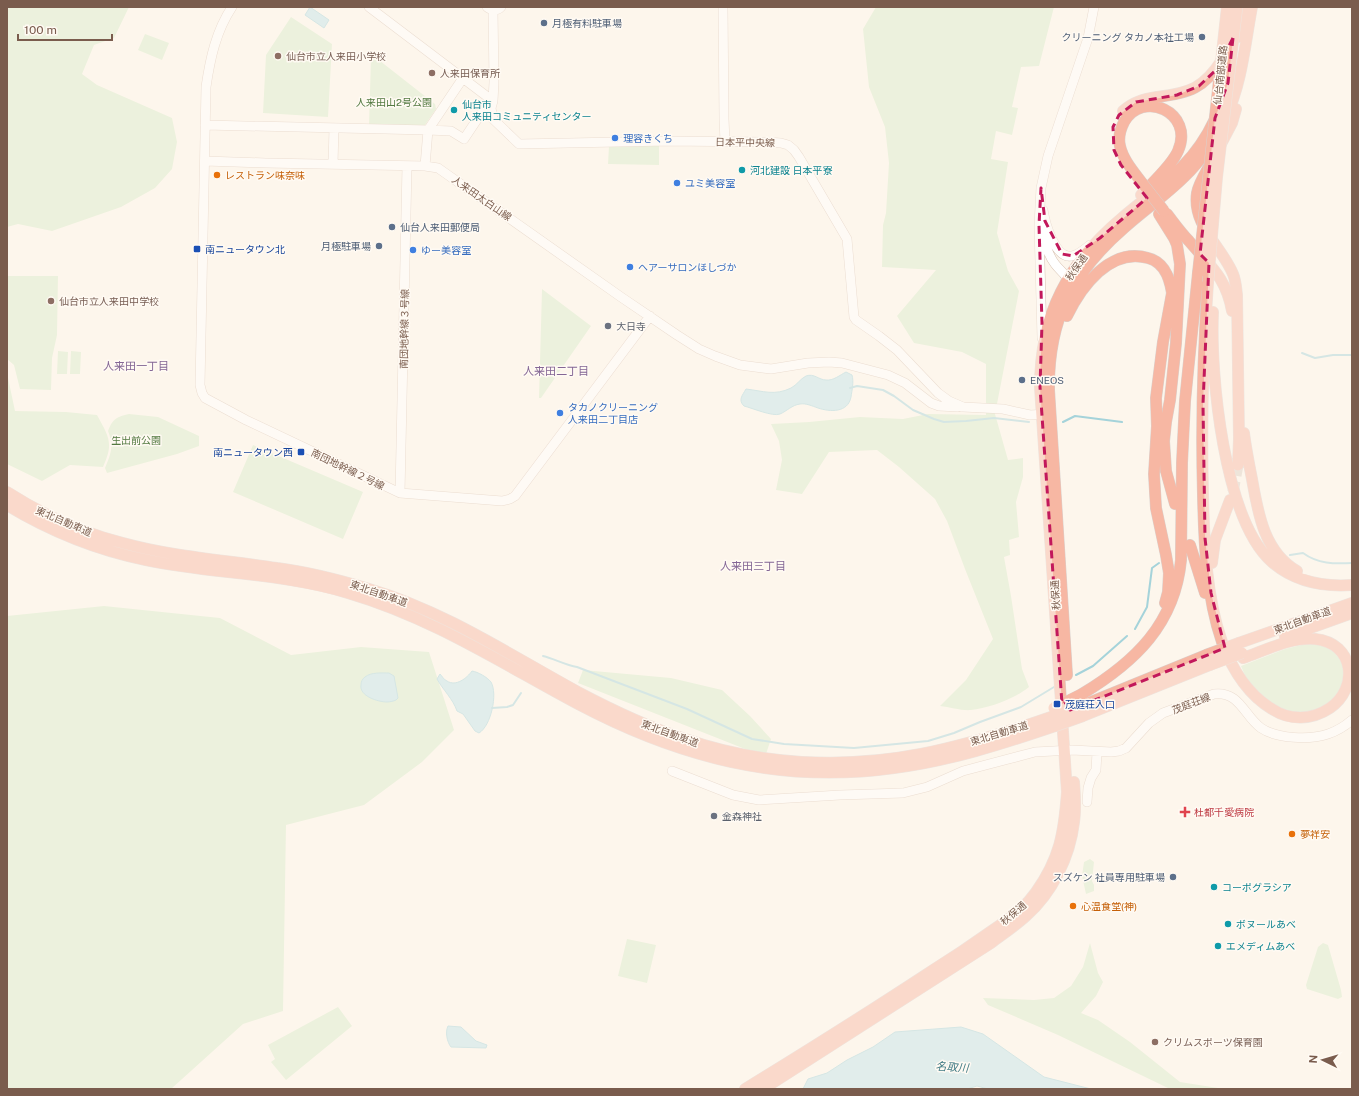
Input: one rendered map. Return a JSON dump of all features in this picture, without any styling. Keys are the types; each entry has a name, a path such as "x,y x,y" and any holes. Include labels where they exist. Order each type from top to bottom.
{"highway":[{"name":"仙台南部道路","path":"1216,144 1227,7"},
{"name":"秋保通","path":"763,1089 991,943 1026,916 1039,903 1057,878 1071,839 1075,808 1069,750 1047,414 1053,340 1059,316 1070,291 1084,269 1101,249 1180,181 1204,154 1221,129 1238,81 1252,7"},
{"name":"仙台南部道路","path":"1216,144 1241,9"},
{"path":"1237,348 1230,302 1225,285 1213,267 1121,165 1114,150 1112,135 1116,121 1124,110 1136,102 1185,92 1206,81 1223,59 1241,9"},
{"name":"秋保通","path":"1047,414 1040,387 1041,364 1043,343 1057,299 1068,278 1082,258 1100,238 1175,175 1198,149 1213,122 1225,93 1234,60 1241,9"},
{"path":"1238,465 1239,439 1236,282 1230,267 1199,218 1197,199 1199,186 1226,135 1235,111 1240,85 1244,49"},
{"path":"1114,225 1170,163 1179,150 1182,136 1179,123 1172,114 1161,108 1148,107 1135,110 1125,120 1120,132 1120,147 1122,154 1140,185"},
{"path":"1209,611 1200,552 1197,483 1198,362 1216,144"},
{"path":"1162,212 1177,245 1180,264 1175,292 1172,325 1170,400 1164,440"},
{"path":"1049,390 1055,353 1066,318 1083,288 1108,265 1123,257 1137,256 1150,258 1160,265 1175,292 1172,325 1163,342 1156,398 1157,426 1154,474 1155,497 1168,564 1169,582 1161,614 1146,642"},
{"path":"1205,280 1218,413 1232,480 1249,531 1263,553 1272,562 1289,574 1299,579 1329,586 1352,584"},
{"path":"1205,280 1203,390 1204,519 1208,576 1218,627 1227,653 1233,667 1246,686 1264,704 1275,712 1283,715 1300,718 1309,717 1325,711 1342,696 1349,681 1349,666 1343,653 1323,640 1296,640 1241,651 1210,664"},
{"path":"1054,717 1082,694 1099,684 1126,663 1160,625 1175,593 1180,572 1182,548 1181,489 1184,417 1205,280"},
{"path":"1155,449 1161,420 1161,399 1167,342 1174,307"},
{"path":"1238,391 1245,441 1257,504 1261,522 1269,542 1280,558 1301,574 1320,580 1352,584"},
{"path":"1156,398 1164,440 1166,471 1175,504"},
{"path":"1161,420 1170,400"},
{"name":"東北自動車道","path":"7,492 29,506 53,518 77,528 122,543 174,554 314,574 368,588 406,601 467,631 614,710 686,740 741,754 769,759 834,763 862,762 920,754 950,747 1025,721 1054,717 1146,696 1210,664"},
{"path":"1218,627 1212,585 1212,558 1218,529 1230,500"},
{"name":"東北自動車道","path":"7,505 25,516 70,537 119,554 174,565 312,584 375,601 429,623 459,638 581,705 636,732 685,750 740,764 769,769 802,772 856,772 894,768 987,749 1054,717"},
{"path":"1190,545 1202,582 1219,649 1239,688 1261,711 1284,723 1301,725 1317,722 1339,711 1352,694"},
{"name":"東北自動車道","path":"1082,711 1210,664 1352,602"},
{"name":"東北自動車道","path":"1241,651 1352,613"},
{"name":"秋保通","path":"745,1089 819,1044 967,949 1025,905 1050,871 1059,849 1065,824 1068,792 1069,750"}],"street":[{"name":"南団地幹線２号線","path":"232,7 221,26 211,58 206,87 200,385 205,398 400,493 502,501 515,496 650,316"},
{"path":"205,125 451,131 464,139 482,112 492,104 463,78 370,7"},
{"path":"723,7 725,142"},
{"path":"1041,364 1042,324 1039,225 1041,188 1048,156 1088,38 1094,7"},
{"name":"日本平中央線","path":"494,8 493,120 519,144 725,142 781,143 788,145 799,157 847,239 854,317 856,320 897,350 938,393 949,401 964,407 1003,409 1030,415 1047,414"},
{"path":"425,166 428,130 463,78"},
{"path":"333,164 334,128"},
{"name":"人来田太白山線","path":"205,161 425,166 438,168 694,346 719,358 753,368 771,369 808,363 842,363 888,375 906,383 931,402 939,406 964,407"},
{"name":"南団地幹線３号線","path":"400,493 407,166"},
{"path":"1041,188 1044,236 1048,252 1056,265 1068,278 1070,291"},
{"path":"1041,201 1048,229 1056,247 1062,254 1069,257 1073,256 1100,238"},
{"name":"茂庭荘線","path":"672,771 733,796 759,800 903,793 923,789 963,771 1034,752 1069,750 1097,752 1119,751 1126,748 1156,717 1170,710 1214,694 1221,693 1235,699 1254,722 1262,728 1279,735 1318,737 1337,731 1352,720"},
{"path":"1087,802 1088,788 1091,778 1096,770 1097,752"}],"highlighted area":[{"path":"1233,38 1228,83 1215,118 1200,254 1209,263 1203,404 1205,538 1211,593 1225,648 1070,710 1069,701 1062,704 1040,387 1042,323 1039,225 1041,188 1045,221 1062,254 1073,256 1100,238 1147,198 1121,165 1114,150 1113,127 1119,115 1136,102 1177,95 1199,86 1217,69"}],"green space":[{"path":"7,7 129,7 114,38 94,45 82,74 97,85 172,118 177,142 172,169 155,188 121,207 52,231 18,224 7,227"},
{"path":"876,7 1054,7 1039,66 1021,67 1012,107 1018,108 1012,135 996,131 991,159 1008,162 997,233 1008,271 1019,291 995,414 1008,460 1023,458 1023,477 1016,502 1019,537 1009,540 1010,555 1004,557 1022,669 1029,687 1002,702 971,710 940,706 966,680 993,639 947,521 935,499 899,467 877,450 829,452 802,494 776,490 782,460 779,441 771,424 860,417 903,419 928,414 986,415 986,364 962,352 914,343 897,316 936,270 882,267 883,225 886,213 889,163 885,127 869,87 863,29"},
{"path":"291,17 332,44 328,117 263,113 266,55"},
{"path":"145,34 169,43 162,60 138,50"},
{"name":"人来田山2号公園","path":"371,57 375,57 435,104 436,109 425,125 421,127 369,126"},
{"path":"609,146 659,146 659,165 608,164"},
{"path":"7,276 58,276 57,335 52,358 51,390 20,389 14,365 7,359"},
{"path":"542,289 591,326 541,398 539,398"},
{"path":"58,351 68,352 67,374 57,374"},
{"path":"71,351 81,352 80,374 70,374"},
{"path":"7,373 15,411 66,412 97,415 109,440 108,452 103,467 70,465 42,481 7,464"},
{"name":"生出前公園","path":"129,414 158,417 199,436 199,446 177,454 107,473 105,468 111,446 108,431 116,419"},
{"path":"253,445 363,492 343,539 233,492"},
{"path":"104,606 220,618 291,655 361,647 429,652 454,730 422,762 364,805 286,825 283,1011 243,1024 171,1089 7,1089 7,616"},
{"path":"1305,644 1315,644 1326,647 1334,652 1342,662 1344,674 1340,690 1329,705 1312,713 1291,714 1270,705 1247,680 1241,666 1285,649"},
{"path":"583,670 671,678 722,690 750,716 771,739 765,757 578,683"},
{"path":"1090,859 1094,862 1092,881 1094,891 1086,894 1082,876 1084,862"},
{"path":"627,939 656,945 647,983 618,976"},
{"path":"1090,943 1098,973 1103,982 1096,996 1081,1013 1098,1020 1130,1042 1180,1082 1218,1088 1243,1089 1170,1089 1058,1035 988,1005 983,998 1034,1000 1054,998 1071,986 1083,967"},
{"path":"1323,943 1328,945 1341,990 1342,997 1338,999 1307,989 1306,985 1318,947"},
{"path":"338,1007 352,1026 286,1080 271,1062 275,1059 268,1045"}],"water":[{"path":"310,7 329,20 324,28 305,15"},
{"path":"846,372 852,375 853,386 849,402 842,409 828,410 802,404 794,406 777,415 744,406 741,402 741,398 746,389 780,392 793,387 809,375 823,380 829,380 834,379"},
{"path":"472,671 477,672 491,682 494,694 490,717 487,724 479,733 475,731 463,714 457,711 453,702 437,679 440,674 450,683 454,683 464,679"},
{"path":"389,673 394,676 398,698 396,700 388,702 379,701 370,698 361,689 362,680 367,675"},
{"path":"448,1026 461,1027 476,1041 487,1045 486,1048 451,1047 447,1037"},
{"name":"名取川","path":"961,1027 983,1034 1044,1077 1091,1089 988,1089 977,1086 967,1089 803,1089 808,1079 827,1073 847,1060 873,1047 895,1032"}],"waterway":[{"path":"1302,353 1315,358 1333,355 1352,355"},
{"path":"850,388 857,386 883,390 913,410 944,422 994,418 1029,422"},
{"path":"1063,422 1075,416 1122,422"},
{"path":"1290,555 1303,553 1320,561 1352,563"},
{"path":"1135,629 1147,607 1152,568 1159,563"},
{"path":"1076,675 1093,666 1127,636"},
{"path":"543,656 577,667 687,709 752,739 784,744 854,748 928,741 954,733 1021,707 1054,687"},
{"path":"492,708 513,705 521,693"}],"tunnel":[{"path":"1233,492 1238,465"}],"place":[{"name":"月極有料駐車場","path":"544,23"},
{"name":"クリーニング タカノ本社工場","path":"1202,37"},
{"name":"仙台市立人来田小学校","path":"278,56"},
{"name":"人来田保育所","path":"432,73"},
{"name":"仙台市 人来田コミュニティセンター","path":"454,110"},
{"name":"理容きくち","path":"615,138"},
{"name":"河北建設 日本平寮","path":"742,170"},
{"name":"レストラン味奈味","path":"217,175"},
{"name":"ユミ美容室","path":"677,183"},
{"name":"仙台人来田郵便局","path":"392,227"},
{"name":"月極駐車場","path":"379,246"},
{"name":"南ニュータウン北","path":"197,249"},
{"name":"ゆー美容室","path":"413,250"},
{"name":"ヘアーサロンほしづか","path":"630,267"},
{"name":"仙台市立人来田中学校","path":"51,301"},
{"name":"大日寺","path":"608,326"},
{"name":"ENEOS","path":"1022,380"},
{"name":"タカノクリーニング 人来田二丁目店","path":"560,413"},
{"name":"南ニュータウン西","path":"301,452"},
{"name":"茂庭荘入口","path":"1057,704"},
{"name":"杜都千愛病院","path":"1185,812"},
{"name":"金森神社","path":"714,816"},
{"name":"夢祥安","path":"1292,834"},
{"name":"スズケン 社員専用駐車場","path":"1173,877"},
{"name":"コーポグラシア","path":"1214,887"},
{"name":"心温食堂(神)","path":"1073,906"},
{"name":"ボヌールあべ","path":"1228,924"},
{"name":"エメディムあべ","path":"1218,946"},
{"name":"クリムスポーツ保育園","path":"1155,1042"}],"district":[{"name":"人来田一丁目","path":"136,366"},
{"name":"人来田二丁目","path":"556,371"},
{"name":"人来田三丁目","path":"753,566"}]}
